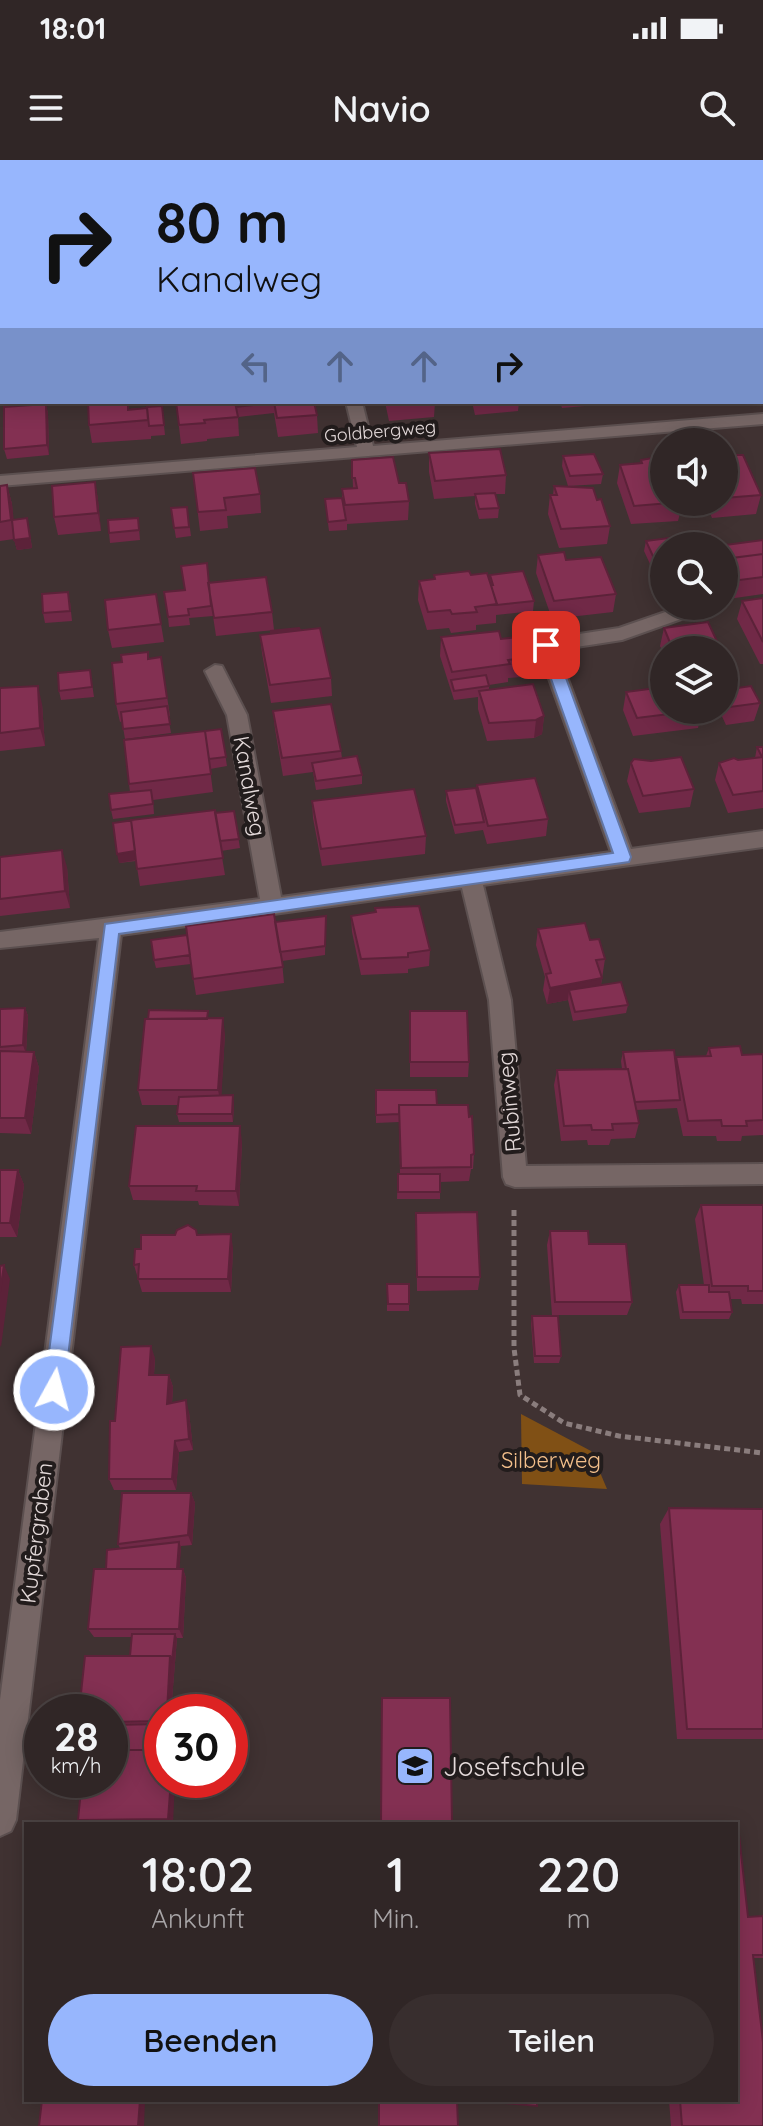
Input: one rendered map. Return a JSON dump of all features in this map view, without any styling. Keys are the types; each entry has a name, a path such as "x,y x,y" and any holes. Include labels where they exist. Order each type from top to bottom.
{"street":[{"path":"355,404 367,453"},
{"path":"739,404 759,419"},
{"name":"Goldbergweg","path":"0,481 759,419"},
{"path":"623,857 546,645 622,634 660,620"},
{"name":"Kanalweg","path":"215,671 237,715 272,906"},
{"path":"0,940 111,928 763,839"},
{"name":"Rubinweg","path":"471,879 500,1000 515,1177 763,1174"},
{"name":"Kupfergraben","path":"0,1820 111,928"}],"path":[{"path":"515,1177 514,1348 520,1395 564,1423 591,1430 763,1453"}],"green space":[{"name":"Silberweg","path":"521,1414 591,1451 607,1489 522,1484"}],"building":[{"path":"46,404 47,445 4,449 4,407"},
{"path":"88,404 128,404 128,410 147,408 148,420 89,425"},
{"path":"176,404 235,404 238,417 179,425"},
{"path":"235,404 264,404 236,407"},
{"path":"274,404 314,404 317,415 277,418"},
{"path":"162,406 164,425 149,426 147,407"},
{"path":"500,449 506,475 435,481 429,453"},
{"path":"594,454 603,474 570,476 563,456"},
{"path":"738,455 743,455 761,495 738,497"},
{"path":"393,457 399,483 406,483 409,501 345,505 342,489 357,488 355,478 352,478 352,460"},
{"path":"650,458 650,505 634,506 620,465 642,463 641,460"},
{"path":"255,468 260,494 224,498 226,510 198,512 193,473"},
{"path":"95,482 98,513 54,517 52,486"},
{"path":"7,485 11,520 0,522 0,486"},
{"path":"554,486 593,488 597,500 601,499 610,526 561,529 550,495 557,495"},
{"path":"495,493 499,508 479,509 475,494"},
{"path":"342,498 346,520 328,522 325,499"},
{"path":"187,507 189,527 174,528 171,508"},
{"path":"27,518 30,538 14,540 12,520"},
{"path":"138,518 139,530 109,533 108,520"},
{"path":"763,540 763,554 738,557 738,543"},
{"path":"564,552 566,560 601,557 616,594 554,601 538,555"},
{"path":"763,554 763,577 738,580 738,557"},
{"path":"207,563 211,606 188,609 189,615 168,617 164,592 185,590 181,566"},
{"path":"469,571 471,575 487,573 497,604 475,607 477,612 428,612 419,581 435,579 434,575"},
{"path":"523,571 534,601 497,605 490,575"},
{"path":"266,577 272,612 214,618 208,583"},
{"path":"68,592 70,611 43,613 42,594"},
{"path":"156,594 161,624 108,630 105,600"},
{"path":"763,598 763,642 742,601"},
{"path":"708,622 714,636 667,636 664,628"},
{"path":"320,628 331,678 270,685 260,635"},
{"path":"300,630 271,633 271,631"},
{"path":"499,631 501,639 517,637 524,658 508,660 510,664 452,672 441,637"},
{"path":"148,652 148,659 161,657 167,698 116,704 112,663 122,662 121,655"},
{"path":"90,670 92,687 59,691 58,673"},
{"path":"486,675 489,686 454,691 451,680"},
{"path":"533,684 544,716 536,720 489,723 479,691"},
{"path":"38,686 40,728 0,733 0,688"},
{"path":"751,686 760,703 738,706 738,688"},
{"path":"650,689 650,716 637,718 626,692"},
{"path":"331,704 341,751 282,758 273,711"},
{"path":"167,706 170,724 123,729 121,712"},
{"path":"221,729 226,757 209,759 205,731"},
{"path":"205,731 211,774 129,784 124,740"},
{"path":"357,756 362,775 316,781 312,763"},
{"path":"681,757 694,789 643,796 631,763 634,759 651,761"},
{"path":"763,757 763,791 733,795 719,763 734,758"},
{"path":"535,778 548,819 488,826 477,785"},
{"path":"476,788 484,822 455,825 446,791"},
{"path":"414,789 426,836 321,849 312,801"},
{"path":"151,790 153,804 111,810 109,794"},
{"path":"215,810 223,858 137,869 131,820"},
{"path":"234,811 239,839 220,841 215,813"},
{"path":"131,820 135,851 117,854 113,823"},
{"path":"62,850 65,891 0,899 0,857"},
{"path":"419,906 430,950 408,953 408,957 361,959 351,916 376,912 375,908"},
{"path":"274,914 283,967 193,979 186,926"},
{"path":"326,916 325,946 280,952 275,922"},
{"path":"585,923 590,940 599,939 605,959 596,960 602,978 550,988 546,974 551,973 538,929"},
{"path":"187,935 190,955 154,960 151,940"},
{"path":"621,982 628,1005 575,1012 569,990"},
{"path":"25,1008 23,1045 0,1047 0,1009"},
{"path":"149,1010 208,1011 207,1019 148,1019"},
{"path":"410,1011 467,1011 469,1062 410,1062"},
{"path":"223,1018 218,1090 138,1090 145,1019"},
{"path":"740,1046 742,1055 763,1054 763,1120 746,1121 747,1126 722,1126 721,1120 688,1121 676,1057 711,1056 709,1048"},
{"path":"674,1050 680,1100 635,1102 623,1052"},
{"path":"0,1051 34,1052 25,1118 0,1118"},
{"path":"628,1069 639,1123 612,1124 613,1130 592,1130 591,1125 564,1126 557,1070"},
{"path":"376,1090 436,1090 437,1105 399,1105 399,1114 376,1115"},
{"path":"233,1095 232,1114 177,1114 179,1097"},
{"path":"399,1105 468,1105 469,1117 472,1116 474,1154 471,1155 471,1167 401,1168"},
{"path":"136,1126 240,1126 236,1191 196,1191 197,1186 129,1186"},
{"path":"0,1170 18,1170 10,1223 0,1223"},
{"path":"398,1174 440,1174 440,1192 398,1192"},
{"path":"701,1205 763,1205 763,1291 748,1291 748,1286 712,1286"},
{"path":"477,1212 480,1277 417,1277 416,1213"},
{"path":"188,1225 196,1230 197,1235 231,1234 228,1279 138,1279 139,1264 134,1265 135,1249 141,1249 141,1235 175,1235 177,1230"},
{"path":"550,1231 588,1231 589,1244 626,1244 632,1302 555,1302"},
{"path":"4,1265 0,1292 0,1266"},
{"path":"387,1284 409,1284 409,1304 388,1304"},
{"path":"679,1285 709,1285 709,1292 729,1292 732,1312 683,1312"},
{"path":"532,1316 558,1316 561,1356 535,1356"},
{"path":"151,1346 149,1375 169,1375 167,1404 186,1400 189,1439 175,1441 172,1479 109,1479 110,1421 115,1421 121,1347"},
{"path":"122,1493 191,1493 188,1535 118,1544"},
{"path":"669,1508 763,1509 763,1729 687,1729"},
{"path":"179,1542 177,1569 106,1569 107,1550"},
{"path":"94,1569 183,1569 179,1629 88,1629"},
{"path":"132,1634 175,1634 172,1660 170,1656 130,1656"},
{"path":"85,1656 170,1656 168,1694 144,1694 144,1721 128,1722 128,1694 81,1694"},
{"name":"Josefschule","path":"382,1698 450,1698 452,1822 381,1822"},
{"path":"144,1724 144,1750 128,1750 128,1725"},
{"path":"128,1750 144,1750 144,1798 170,1798 168,1819 78,1820 80,1798 128,1798"},
{"path":"738,1826 748,1917 763,1916 763,1955 753,1955 763,2042 763,2126 682,2126 680,2102 738,2102"},
{"path":"42,2102 140,2102 138,2126 39,2126"},
{"path":"379,2102 457,2102 458,2126 379,2126"},
{"path":"495,2102 537,2102 537,2106"}],"place":[{"name":"Josefschule","path":"415,1766"}],"route":[{"path":"54,1390 111,928 623,857 546,645"}]}
